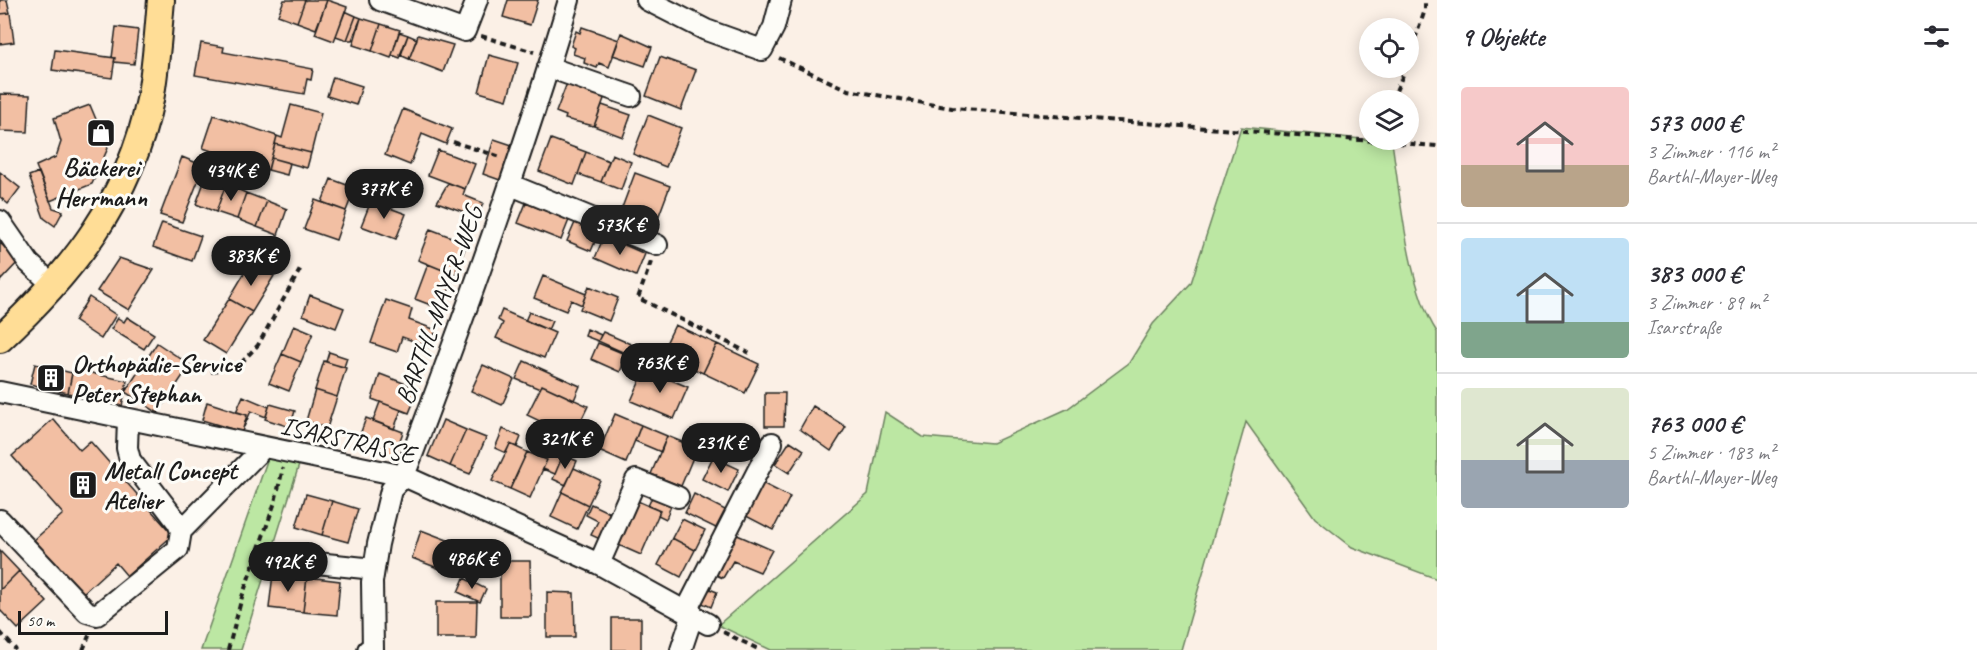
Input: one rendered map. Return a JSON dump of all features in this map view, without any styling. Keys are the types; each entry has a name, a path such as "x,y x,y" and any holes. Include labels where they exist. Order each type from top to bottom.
{"main road":[{"path":"0,339 54,286 96,232 128,170 149,101 161,0"}],"street":[{"path":"380,0 465,31 477,0"},
{"name":"BARTHL-MAYER-WEG","path":"373,650 374,570 391,490 404,476 519,163 569,0"},
{"path":"648,0 706,30 762,50 774,27 781,0"},
{"path":"550,62 631,96"},
{"name":"BARTHL-MAYER-WEG","path":"511,185 657,245"},
{"path":"0,221 29,263 54,286"},
{"name":"ISARSTRASSE","path":"0,392 404,476 599,564 695,616"},
{"path":"128,420 127,448 130,460 181,531"},
{"path":"681,650 772,443"},
{"path":"0,520 87,612 97,615 178,549 181,531 263,448"},
{"path":"599,564 636,480 678,497"},
{"path":"307,562 374,570"},
{"path":"368,650 373,650"}],"path":[{"path":"1419,27 1425,10 1425,0"},
{"path":"465,31 550,62"},
{"path":"762,50 848,90 952,108 1359,138"},
{"path":"453,142 519,163"},
{"path":"1419,144 1437,146"},
{"path":"657,245 638,298 749,353"},
{"path":"211,372 241,363 258,345 301,268"},
{"path":"228,650 242,597 275,502 286,453"},
{"path":"695,616 760,650"},
{"path":"0,632 16,650"}],"green space":[{"path":"1241,127 1359,139 1359,150 1393,150 1412,267 1427,313 1437,332 1437,579 1352,547 1315,518 1246,422 1181,650 771,650 718,625 868,494 885,412 923,437 992,443 1067,409 1129,363 1153,324 1191,283"},
{"path":"268,458 299,465 241,650 201,650"}],"building":[{"path":"0,0 7,0 10,13 0,14"},
{"path":"284,0 305,0 297,22 278,15"},
{"path":"305,0 327,0 316,29 297,22"},
{"path":"327,0 347,7 334,41 315,34"},
{"path":"508,0 538,0 530,25 503,17"},
{"path":"345,11 356,16 347,40 336,36"},
{"path":"10,13 14,42 0,44 0,14"},
{"path":"356,16 361,18 352,40 347,40"},
{"path":"361,18 381,24 372,51 353,45"},
{"path":"381,24 400,30 391,58 372,51"},
{"path":"116,27 138,30 134,64 114,62 115,58 112,58"},
{"path":"582,27 619,40 609,67 599,63 597,68 584,63 585,58 573,54 575,48 571,46 576,31 580,33"},
{"path":"399,32 408,35 400,58 392,55"},
{"path":"621,33 652,47 645,66 613,55"},
{"path":"408,35 417,39 409,59 400,55"},
{"path":"418,35 453,45 443,72 409,59"},
{"path":"201,43 224,47 223,52 313,69 311,80 307,79 304,94 195,75"},
{"path":"55,50 115,58 112,78 52,70"},
{"path":"489,55 518,63 507,100 479,92"},
{"path":"660,57 696,70 681,110 646,96"},
{"path":"333,77 362,86 356,105 327,96"},
{"path":"567,83 605,96 594,126 565,119 566,116 556,112"},
{"path":"0,94 30,95 28,132 0,131"},
{"path":"90,105 108,148 92,184 50,201 36,166 56,157 61,142 54,118"},
{"path":"291,105 321,113 311,153 275,144 277,136 282,138"},
{"path":"602,105 631,115 623,137 594,126"},
{"path":"403,109 452,129 446,144 422,134 410,165 385,155"},
{"path":"214,115 277,136 268,170 203,148"},
{"path":"648,115 681,128 666,167 633,154"},
{"path":"494,139 512,145 500,180 483,174"},
{"path":"551,139 586,152 574,185 539,171"},
{"path":"275,144 311,153 307,168 271,158"},
{"path":"438,150 475,164 465,189 428,175"},
{"path":"586,152 609,161 601,182 578,174"},
{"path":"612,154 631,162 621,190 601,182"},
{"path":"182,157 204,166 182,222 160,215"},
{"path":"271,158 290,163 287,175 268,170"},
{"path":"0,172 20,188 8,204 0,197"},
{"path":"39,172 53,208 63,211 55,226 44,218 29,176"},
{"path":"635,173 670,186 655,226 620,213"},
{"path":"206,177 226,184 216,212 196,204"},
{"path":"331,179 355,188 346,211 322,202"},
{"path":"448,183 465,189 463,195 483,203 478,217 437,202"},
{"path":"226,184 246,193 237,219 216,212"},
{"path":"246,193 267,201 257,227 237,219"},
{"path":"315,200 346,211 336,240 304,229"},
{"path":"267,201 287,209 278,235 257,227"},
{"path":"371,201 406,214 396,239 361,226"},
{"path":"526,203 569,220 561,240 518,223"},
{"path":"577,218 601,228 591,251 567,241"},
{"path":"162,223 201,236 192,261 153,247"},
{"path":"430,229 467,243 455,275 418,260"},
{"path":"604,236 645,254 636,276 595,258"},
{"path":"0,243 19,261 0,281"},
{"path":"119,258 154,270 129,310 97,291"},
{"path":"251,262 274,276 252,312 229,299"},
{"path":"428,264 455,275 441,309 415,299"},
{"path":"543,276 586,294 582,305 571,300 566,311 534,298"},
{"path":"589,286 618,298 609,321 580,309"},
{"path":"310,295 344,308 336,328 303,315"},
{"path":"89,297 116,315 101,339 74,321"},
{"path":"229,299 252,312 226,354 203,340"},
{"path":"386,300 412,309 409,320 436,330 430,347 402,337 397,352 371,343"},
{"path":"502,310 555,333 544,358 496,338 503,323 498,320"},
{"path":"529,312 552,321 548,330 525,321"},
{"path":"127,317 154,334 144,349 111,329 118,318 124,322"},
{"path":"294,325 313,333 301,362 282,354"},
{"path":"675,325 717,344 703,373 661,354"},
{"path":"587,329 601,335 598,341 585,336"},
{"path":"603,332 651,353 647,363 598,341"},
{"path":"157,343 190,365 158,413 125,392"},
{"path":"598,343 627,355 620,372 591,359"},
{"path":"717,344 759,364 745,393 703,373"},
{"path":"329,352 347,358 344,367 326,362"},
{"path":"282,354 301,362 289,391 269,383"},
{"path":"324,361 346,368 337,397 315,390"},
{"path":"524,361 580,386 574,400 542,385 540,389 516,379"},
{"name":"Orthopädie-Service Peter Stephan","path":"35,364 72,373 68,393 30,384"},
{"path":"483,365 514,379 502,405 471,391"},
{"path":"73,369 127,381 122,406 68,393"},
{"path":"645,369 688,387 674,419 631,401"},
{"path":"380,374 419,389 409,413 372,399"},
{"path":"542,385 588,406 573,437 527,415"},
{"path":"315,390 337,397 327,428 306,421"},
{"path":"765,393 785,393 784,426 765,426"},
{"path":"243,396 269,407 266,417 251,411 244,427 247,415 236,412"},
{"path":"207,402 247,415 242,432 202,420"},
{"path":"380,402 401,410 394,429 373,421"},
{"path":"270,404 295,411 290,427 265,419"},
{"path":"813,406 846,427 831,451 800,429"},
{"path":"615,414 641,425 626,463 599,451"},
{"path":"366,418 403,432 394,457 357,443"},
{"name":"Metall Concept Atelier","path":"53,419 80,450 90,441 173,535 127,576 116,563 82,594 34,540 63,514 12,456"},
{"path":"443,420 466,430 450,466 428,456"},
{"path":"641,425 667,436 661,452 635,441"},
{"path":"503,429 521,437 517,447 510,444 506,453 495,448"},
{"path":"466,430 486,438 470,474 450,466"},
{"path":"667,436 697,448 681,486 651,474"},
{"path":"790,441 804,450 789,473 775,464"},
{"path":"510,444 527,452 510,489 492,481"},
{"path":"544,447 563,455 555,474 543,469 547,460 540,457"},
{"path":"527,452 547,460 530,498 510,489"},
{"path":"563,455 577,461 566,485 553,479"},
{"path":"713,457 739,469 728,492 702,479"},
{"path":"574,468 600,480 588,505 562,492"},
{"path":"762,483 790,497 773,530 746,516"},
{"path":"562,492 588,505 577,529 551,517"},
{"path":"306,494 332,501 322,535 296,527"},
{"path":"694,494 731,513 722,531 685,513"},
{"path":"653,495 672,503 666,519 658,515 660,511 648,506"},
{"path":"633,499 660,511 641,555 614,543"},
{"path":"332,501 358,509 348,542 322,535"},
{"path":"591,504 612,514 600,539 591,535 598,521 586,515"},
{"path":"682,519 705,530 695,550 672,538"},
{"path":"421,530 463,546 453,574 412,558"},
{"path":"735,534 772,550 760,572 733,561 723,578 716,575"},
{"path":"672,538 695,550 681,577 658,565"},
{"path":"0,551 19,571 0,590"},
{"path":"500,561 530,561 531,617 500,617"},
{"path":"19,571 47,602 18,629 0,610 0,590"},
{"path":"273,574 307,577 303,612 269,608"},
{"path":"307,577 340,581 337,615 303,612"},
{"path":"464,578 486,589 480,602 458,592"},
{"path":"707,588 717,592 711,607 700,602"},
{"path":"547,592 574,593 575,637 547,637"},
{"path":"436,602 477,602 476,638 436,638"},
{"path":"612,618 641,618 641,650 612,650"}],"place":[{"name":"Bäckerei Herrmann","path":"101,133"},
{"name":"Orthopädie-Service Peter Stephan","path":"51,378"},
{"name":"Metall Concept Atelier","path":"83,485"}]}
